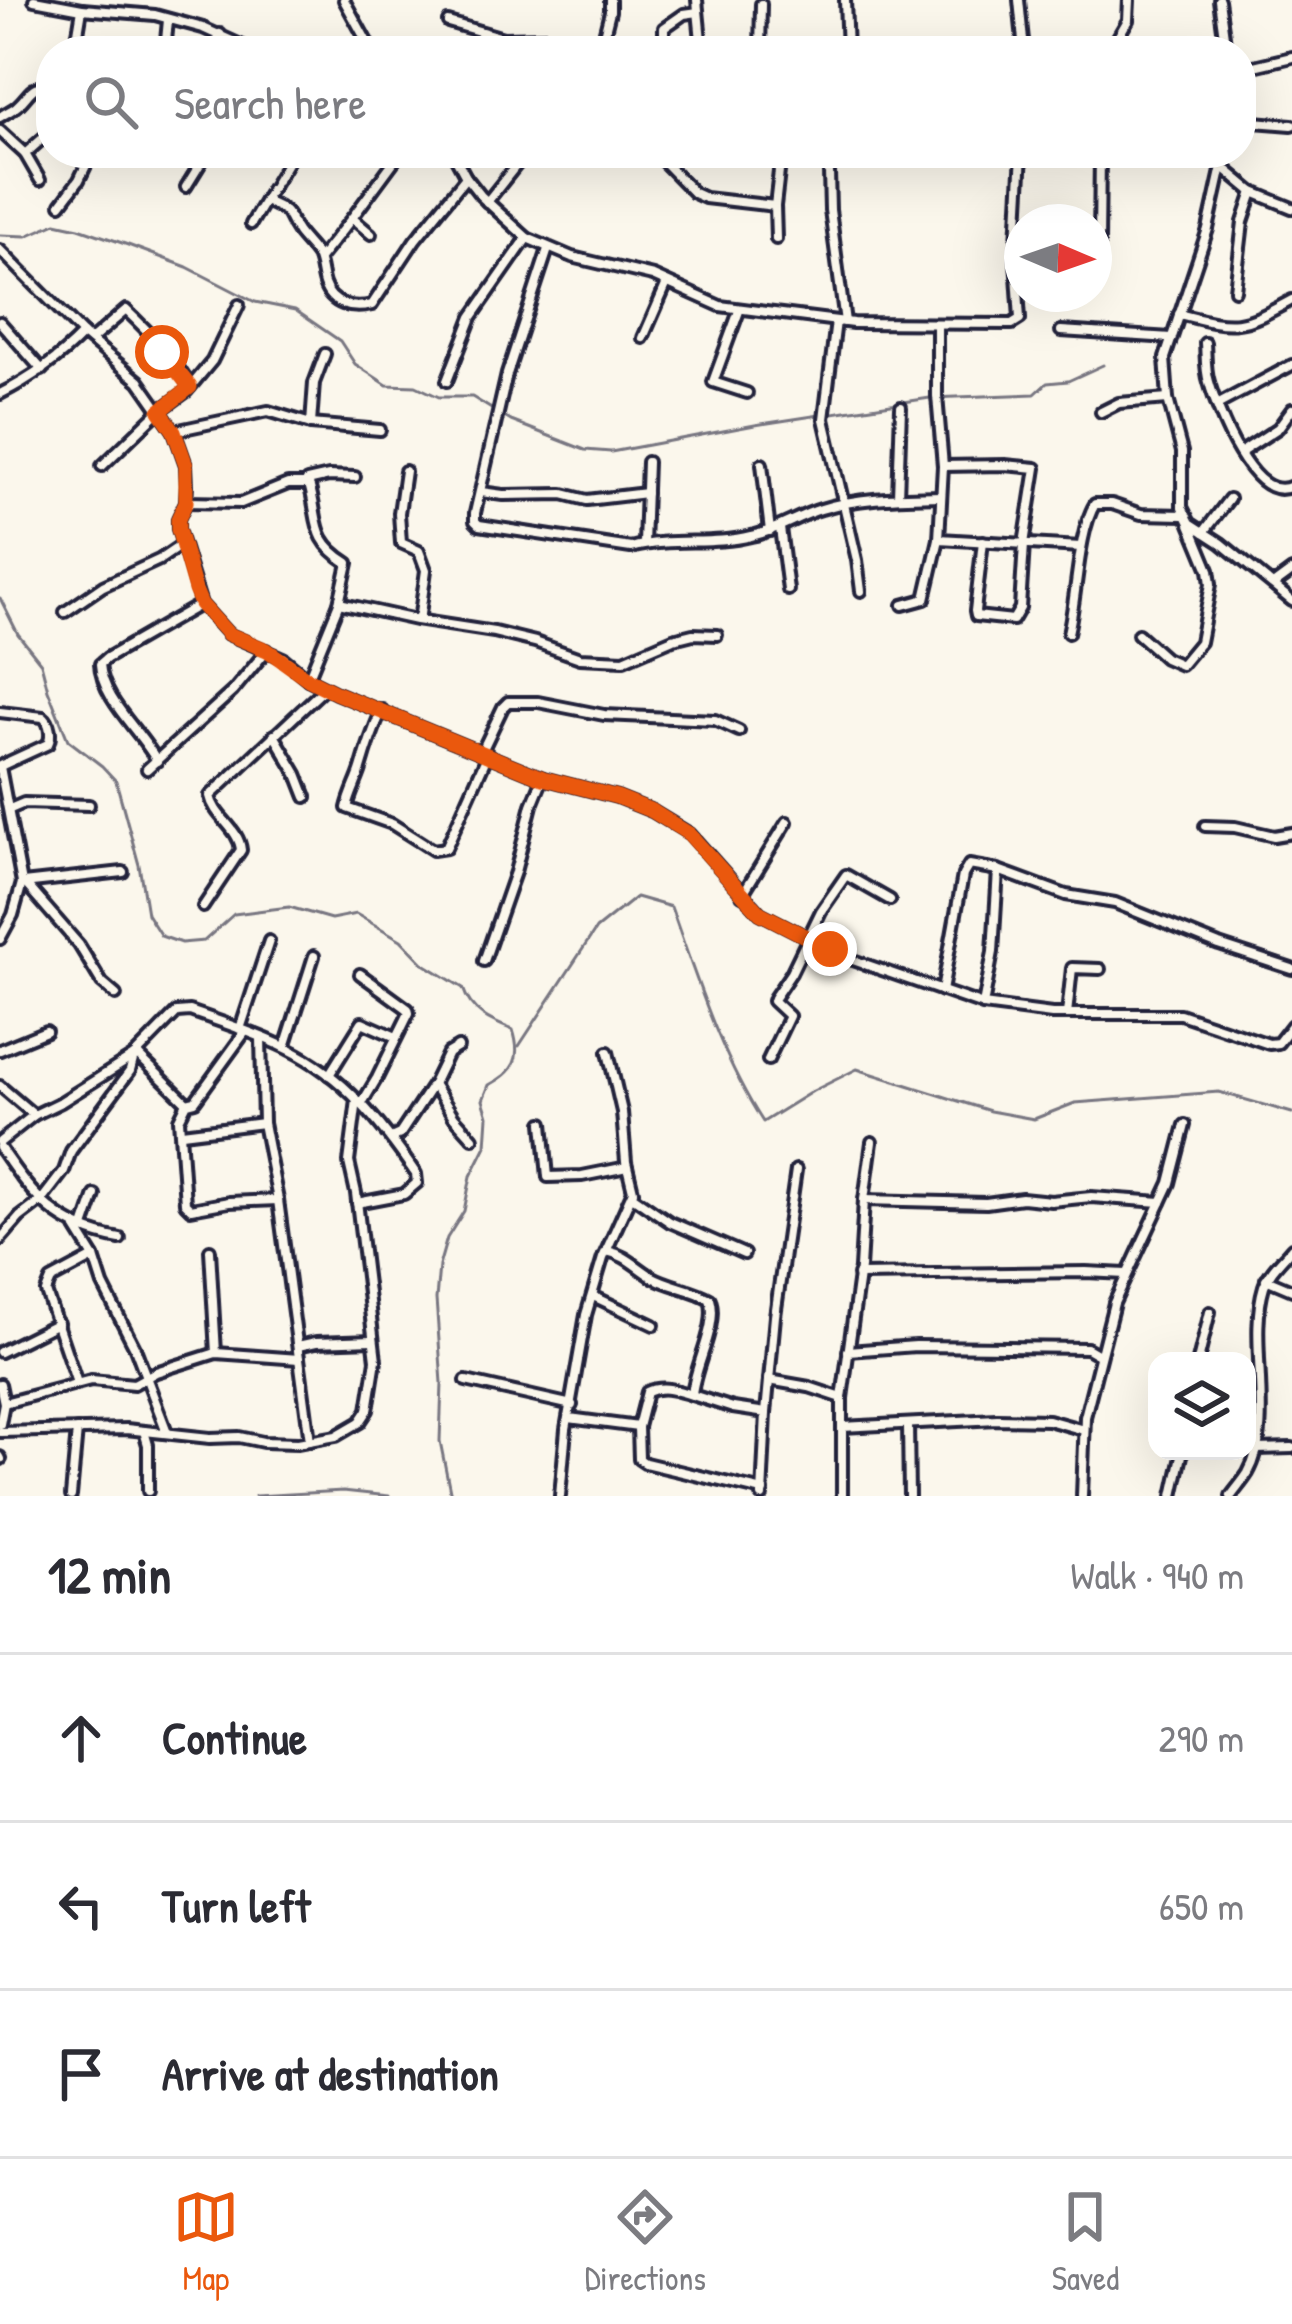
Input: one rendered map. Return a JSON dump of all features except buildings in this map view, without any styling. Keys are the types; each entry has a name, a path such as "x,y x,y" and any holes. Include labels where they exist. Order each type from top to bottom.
{"street":[{"path":"34,0 154,15 224,36"},
{"path":"344,0 363,36"},
{"path":"604,36 610,0"},
{"path":"697,0 700,36"},
{"path":"845,0 846,36"},
{"path":"1018,0 1022,36"},
{"path":"1119,36 1128,20 1129,0"},
{"path":"1219,0 1224,36"},
{"path":"760,36 761,4"},
{"path":"78,36 82,9"},
{"path":"664,36 664,28 684,14 698,12"},
{"path":"166,36 168,20"},
{"path":"448,22 496,36"},
{"path":"1256,65 1292,57"},
{"path":"0,117 36,87"},
{"path":"1256,122 1292,125"},
{"path":"0,130 25,154 40,181"},
{"path":"25,154 36,144"},
{"path":"61,204 85,168"},
{"path":"186,187 195,168"},
{"path":"251,224 285,168"},
{"path":"319,260 389,168"},
{"path":"461,168 487,202 527,238 548,249 643,273 720,307 840,321 937,324 1012,324 1019,320 1016,260 1021,168"},
{"path":"487,202 514,168"},
{"path":"670,168 694,193 775,206"},
{"path":"776,239 779,168"},
{"path":"831,168 840,321 824,419 861,591"},
{"path":"1099,204 1100,168"},
{"path":"1138,634 1165,658 1180,664 1199,643 1211,584 1181,496 1182,452 1168,399 1165,358 1208,229 1223,168"},
{"path":"1224,168 1253,192 1292,208"},
{"path":"266,201 286,210 319,260 329,294 344,306 356,308 372,305 415,240 466,178"},
{"path":"1235,290 1253,192"},
{"path":"352,218 371,234"},
{"path":"447,380 472,316 527,238"},
{"path":"548,249 507,374 475,513 479,525 623,548 659,541 715,542 775,530 813,511 883,496 941,496"},
{"path":"0,250 87,337 139,381 174,431 186,465 186,502 178,519 182,545 201,604 228,634 267,650 325,688 543,778 617,797 679,826 767,918 850,959 983,1005 1027,1013 1180,1013 1269,1044 1278,1043 1292,1025"},
{"path":"643,338 667,283"},
{"path":"1179,314 1220,325 1242,325 1292,300"},
{"path":"101,466 190,387 218,353 239,305"},
{"path":"0,394 126,310 159,342 190,387"},
{"path":"740,310 713,382 747,393"},
{"path":"0,322 42,370"},
{"path":"903,605 925,599 939,538 943,466 937,324"},
{"path":"1061,331 1171,338"},
{"path":"1205,343 1207,377 1225,429 1252,470 1273,489 1292,487"},
{"path":"311,424 312,393 325,354"},
{"path":"1217,404 1292,365"},
{"path":"1101,412 1119,403 1168,399"},
{"path":"898,497 901,407"},
{"path":"1240,453 1278,428 1292,409"},
{"path":"174,431 268,411 311,424 380,430"},
{"path":"644,544 647,462"},
{"path":"762,464 788,590"},
{"path":"943,466 1036,468 1020,608 1013,620 976,616 983,541"},
{"path":"405,471 399,513 401,543 418,551 426,570 416,620"},
{"path":"186,502 241,503 314,477 355,477"},
{"path":"305,482 311,488 323,541 348,563 339,603 308,679"},
{"path":"481,492 563,494 587,500 646,493"},
{"path":"1204,532 1229,499"},
{"path":"1068,633 1082,547 1095,504 1187,519 1292,601"},
{"path":"939,538 1082,547"},
{"path":"64,612 182,545"},
{"path":"1273,585 1292,571"},
{"path":"339,603 494,632 580,658 624,660 673,639 717,635"},
{"path":"157,761 116,706 100,664 201,604"},
{"path":"147,769 224,700 267,650"},
{"path":"202,907 241,850 240,840 210,796 325,688"},
{"path":"382,710 347,808 392,824 433,850 446,848 508,702 538,702 604,715 715,720 740,731"},
{"path":"0,712 43,717 51,737 48,744 0,766 23,883 0,940"},
{"path":"274,735 306,796"},
{"path":"484,961 543,778"},
{"path":"10,809 24,803 89,805"},
{"path":"742,895 788,822"},
{"path":"1205,826 1274,836 1292,833"},
{"path":"942,992 969,865 998,869 1066,895 1115,903 1292,969"},
{"path":"983,1005 993,952 998,869"},
{"path":"23,883 123,872"},
{"path":"768,1060 789,1016 774,998 846,875 890,900"},
{"path":"23,883 116,995"},
{"path":"0,908 13,914"},
{"path":"269,941 243,1030 179,1119 187,1208 278,1200"},
{"path":"285,1047 314,956"},
{"path":"1067,1014 1072,968 1100,969"},
{"path":"0,1384 4,1403 0,1428 310,1442 336,1436 365,1418 376,1360 348,1156 359,1102 409,1017 408,1009 360,974"},
{"path":"120,1239 79,1229 41,1201 0,1145 34,1115 136,1055 172,1015 183,1010 285,1047 329,1075 359,1102 391,1138 416,1174 416,1183 404,1194 357,1204"},
{"path":"329,1075 362,1022 396,1037"},
{"path":"0,1050 46,1031"},
{"path":"261,1037 262,1123 278,1200 310,1442"},
{"path":"391,1138 400,1134 448,1053 458,1046"},
{"path":"560,1496 564,1438 585,1323 607,1250 632,1196 622,1112 608,1052"},
{"path":"136,1055 187,1103"},
{"path":"0,1240 64,1171 71,1151 130,1071 136,1055"},
{"path":"433,1084 473,1138"},
{"path":"0,1085 34,1115"},
{"path":"182,1133 262,1123"},
{"path":"544,1123 548,1177 627,1167"},
{"path":"1082,1496 1084,1430 1114,1303 1170,1183 1185,1125"},
{"path":"842,1496 842,1398 872,1142"},
{"path":"766,1413 667,1387 647,1392 638,1427 639,1459 762,1494 769,1380 796,1170"},
{"path":"79,1229 94,1196"},
{"path":"632,1196 670,1222 744,1255"},
{"path":"864,1200 986,1203 1091,1197 1162,1202"},
{"path":"79,1229 168,1434"},
{"path":"1292,1248 1267,1279 1256,1332 1262,1377 1256,1449 1292,1448"},
{"path":"210,1250 216,1353"},
{"path":"607,1250 713,1303 692,1395"},
{"path":"77,1383 47,1284 94,1257"},
{"path":"858,1275 1126,1274"},
{"path":"1267,1279 1292,1290"},
{"path":"593,1297 653,1325"},
{"path":"1200,1352 1210,1312"},
{"path":"0,1352 58,1323"},
{"path":"298,1346 374,1340"},
{"path":"848,1351 916,1346 1088,1348 1100,1356"},
{"path":"4,1403 91,1380 134,1384 216,1353 299,1359"},
{"path":"769,1380 842,1398"},
{"path":"466,1381 572,1406"},
{"path":"569,1418 638,1427"},
{"path":"842,1427 972,1419 1055,1421 1084,1430"},
{"path":"908,1425 909,1496"},
{"path":"71,1496 77,1430"},
{"path":"144,1431 148,1491"},
{"path":"1173,1496 1181,1460"},
{"path":"1231,1496 1253,1460"}],"waterway":[{"path":"0,235 27,236 56,223 128,245 187,267 255,302 295,310 340,341 355,364 387,385 416,386 439,397 472,397 511,421 585,450 611,452 930,398 1035,394 1047,383 1068,381 1103,365"},
{"path":"0,598 18,634 41,663 68,740 116,781 147,914 161,936 181,943 204,941 234,914 289,907 331,919 356,914 401,940 424,964 463,988 482,1015 513,1030 514,1063 489,1085 483,1100 488,1116 486,1146 439,1266 440,1441 451,1496"},
{"path":"519,1046 596,929 636,897 671,907 722,1045 763,1122 857,1069 990,1111 1034,1119 1075,1103 1219,1092 1292,1113"},
{"path":"255,1496 343,1491 389,1496"}],"route":[{"path":"162,352 190,387 160,411 174,431 186,465 186,502 178,519 182,545 195,590 215,623 228,634 283,658 325,688 543,778 652,811 689,834 760,913 830,949"}]}
